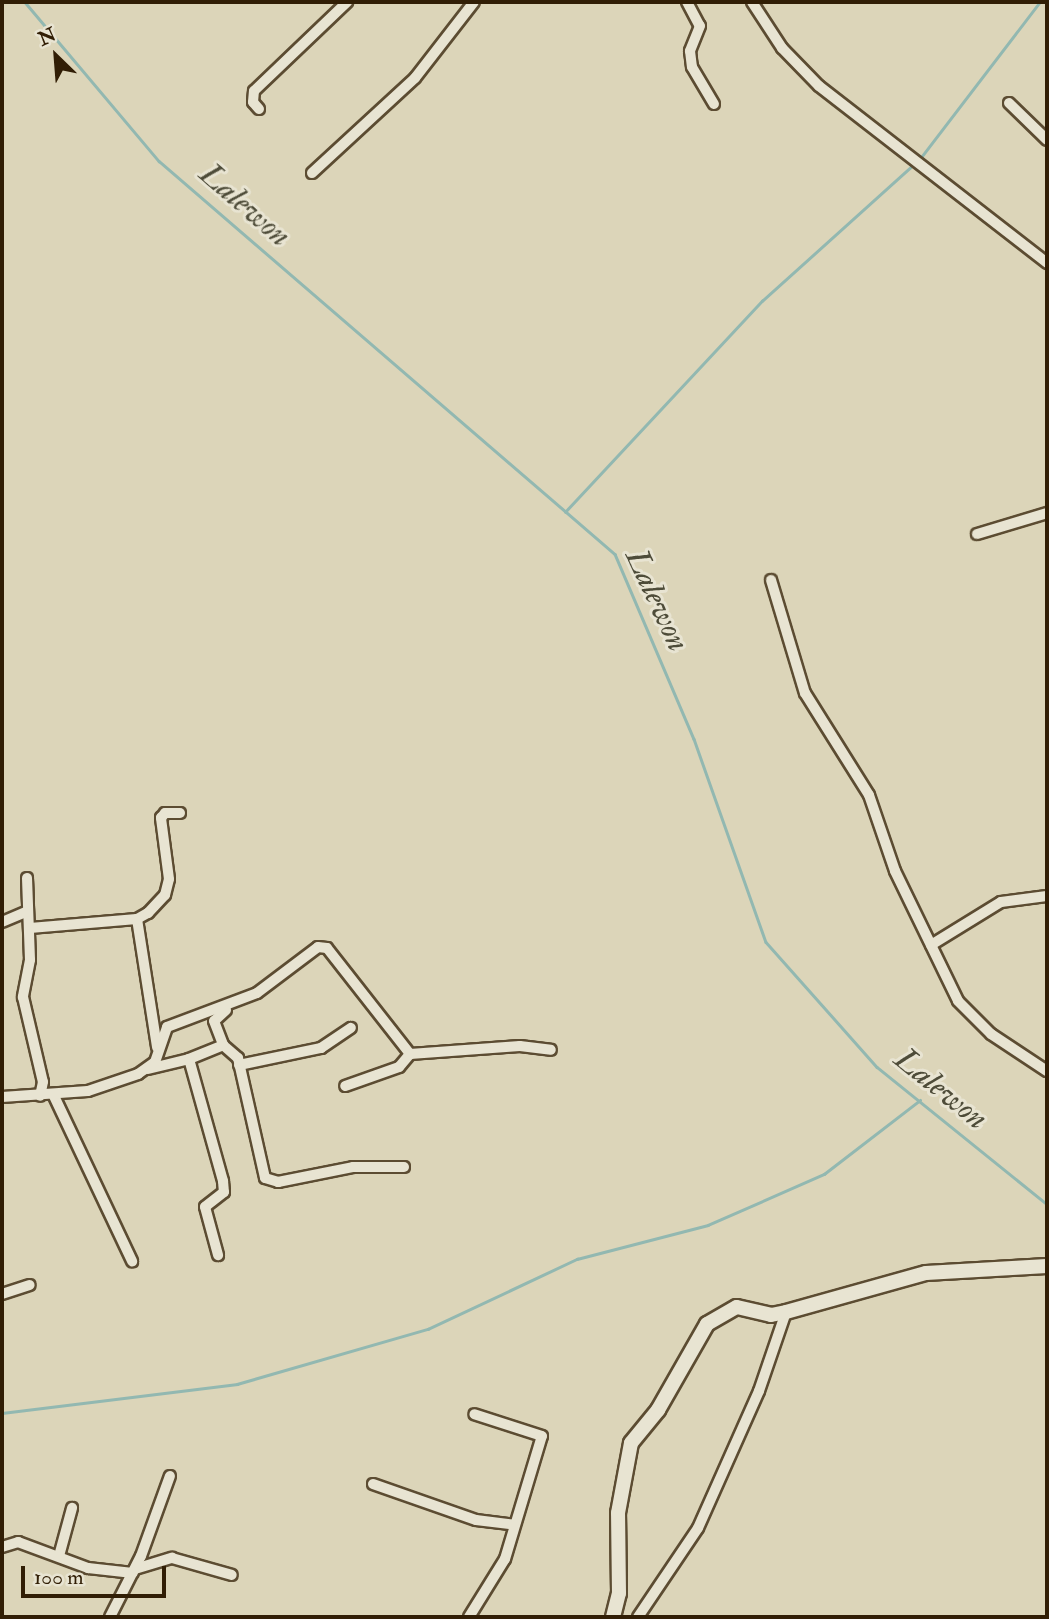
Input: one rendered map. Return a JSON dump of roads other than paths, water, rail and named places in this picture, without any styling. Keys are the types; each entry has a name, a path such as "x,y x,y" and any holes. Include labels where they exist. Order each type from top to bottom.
{"street":[{"path":"259,109 253,102 254,91 346,2"},
{"path":"312,173 415,78 474,2"},
{"path":"687,2 700,26 690,51 692,67 714,104"},
{"path":"752,2 782,48 819,86 1047,263"},
{"path":"1009,103 1047,140"},
{"path":"977,534 1047,513"},
{"path":"771,580 806,693 869,795 895,871 965,1011 1047,1071"},
{"path":"30,928 136,919 165,895 169,879 160,818 165,813 180,813"},
{"path":"27,878 30,960 23,997 43,1082 40,1096"},
{"path":"931,945 1001,902 1047,896"},
{"path":"2,922 28,911"},
{"path":"136,919 158,1055"},
{"path":"147,1069 158,1055 167,1027 231,1006 275,984 318,947 324,947 410,1054"},
{"path":"231,1006 214,1021 223,1045 239,1065 265,1178 278,1182 353,1167 404,1167"},
{"path":"239,1065 321,1048 351,1028"},
{"path":"2,1097 54,1096 115,1084 147,1069 189,1059 223,1045"},
{"path":"345,1086 399,1067 410,1054 520,1046 551,1051"},
{"path":"189,1059 223,1181 224,1192 205,1207 218,1255"},
{"path":"54,1096 132,1261"},
{"path":"613,1617 619,1593 618,1513 631,1443 658,1410 707,1324 737,1307 771,1315 926,1273 1047,1266"},
{"path":"2,1294 30,1285"},
{"path":"638,1617 698,1528 759,1391 786,1312"},
{"path":"469,1617 505,1559 542,1436 474,1414"},
{"path":"110,1617 134,1571 170,1476"},
{"path":"373,1484 476,1520 514,1525"},
{"path":"60,1556 72,1508"},
{"path":"2,1547 18,1542 88,1568 134,1571 172,1558 232,1575"}],"waterway":[{"name":"Lalewon","path":"25,2 159,161 615,554 694,739 766,942 877,1067 1047,1204"},
{"path":"919,160 1040,2"},
{"path":"565,512 762,301 914,164"},
{"path":"2,1413 237,1384 428,1329 577,1259 708,1225 824,1174 920,1100"}]}
